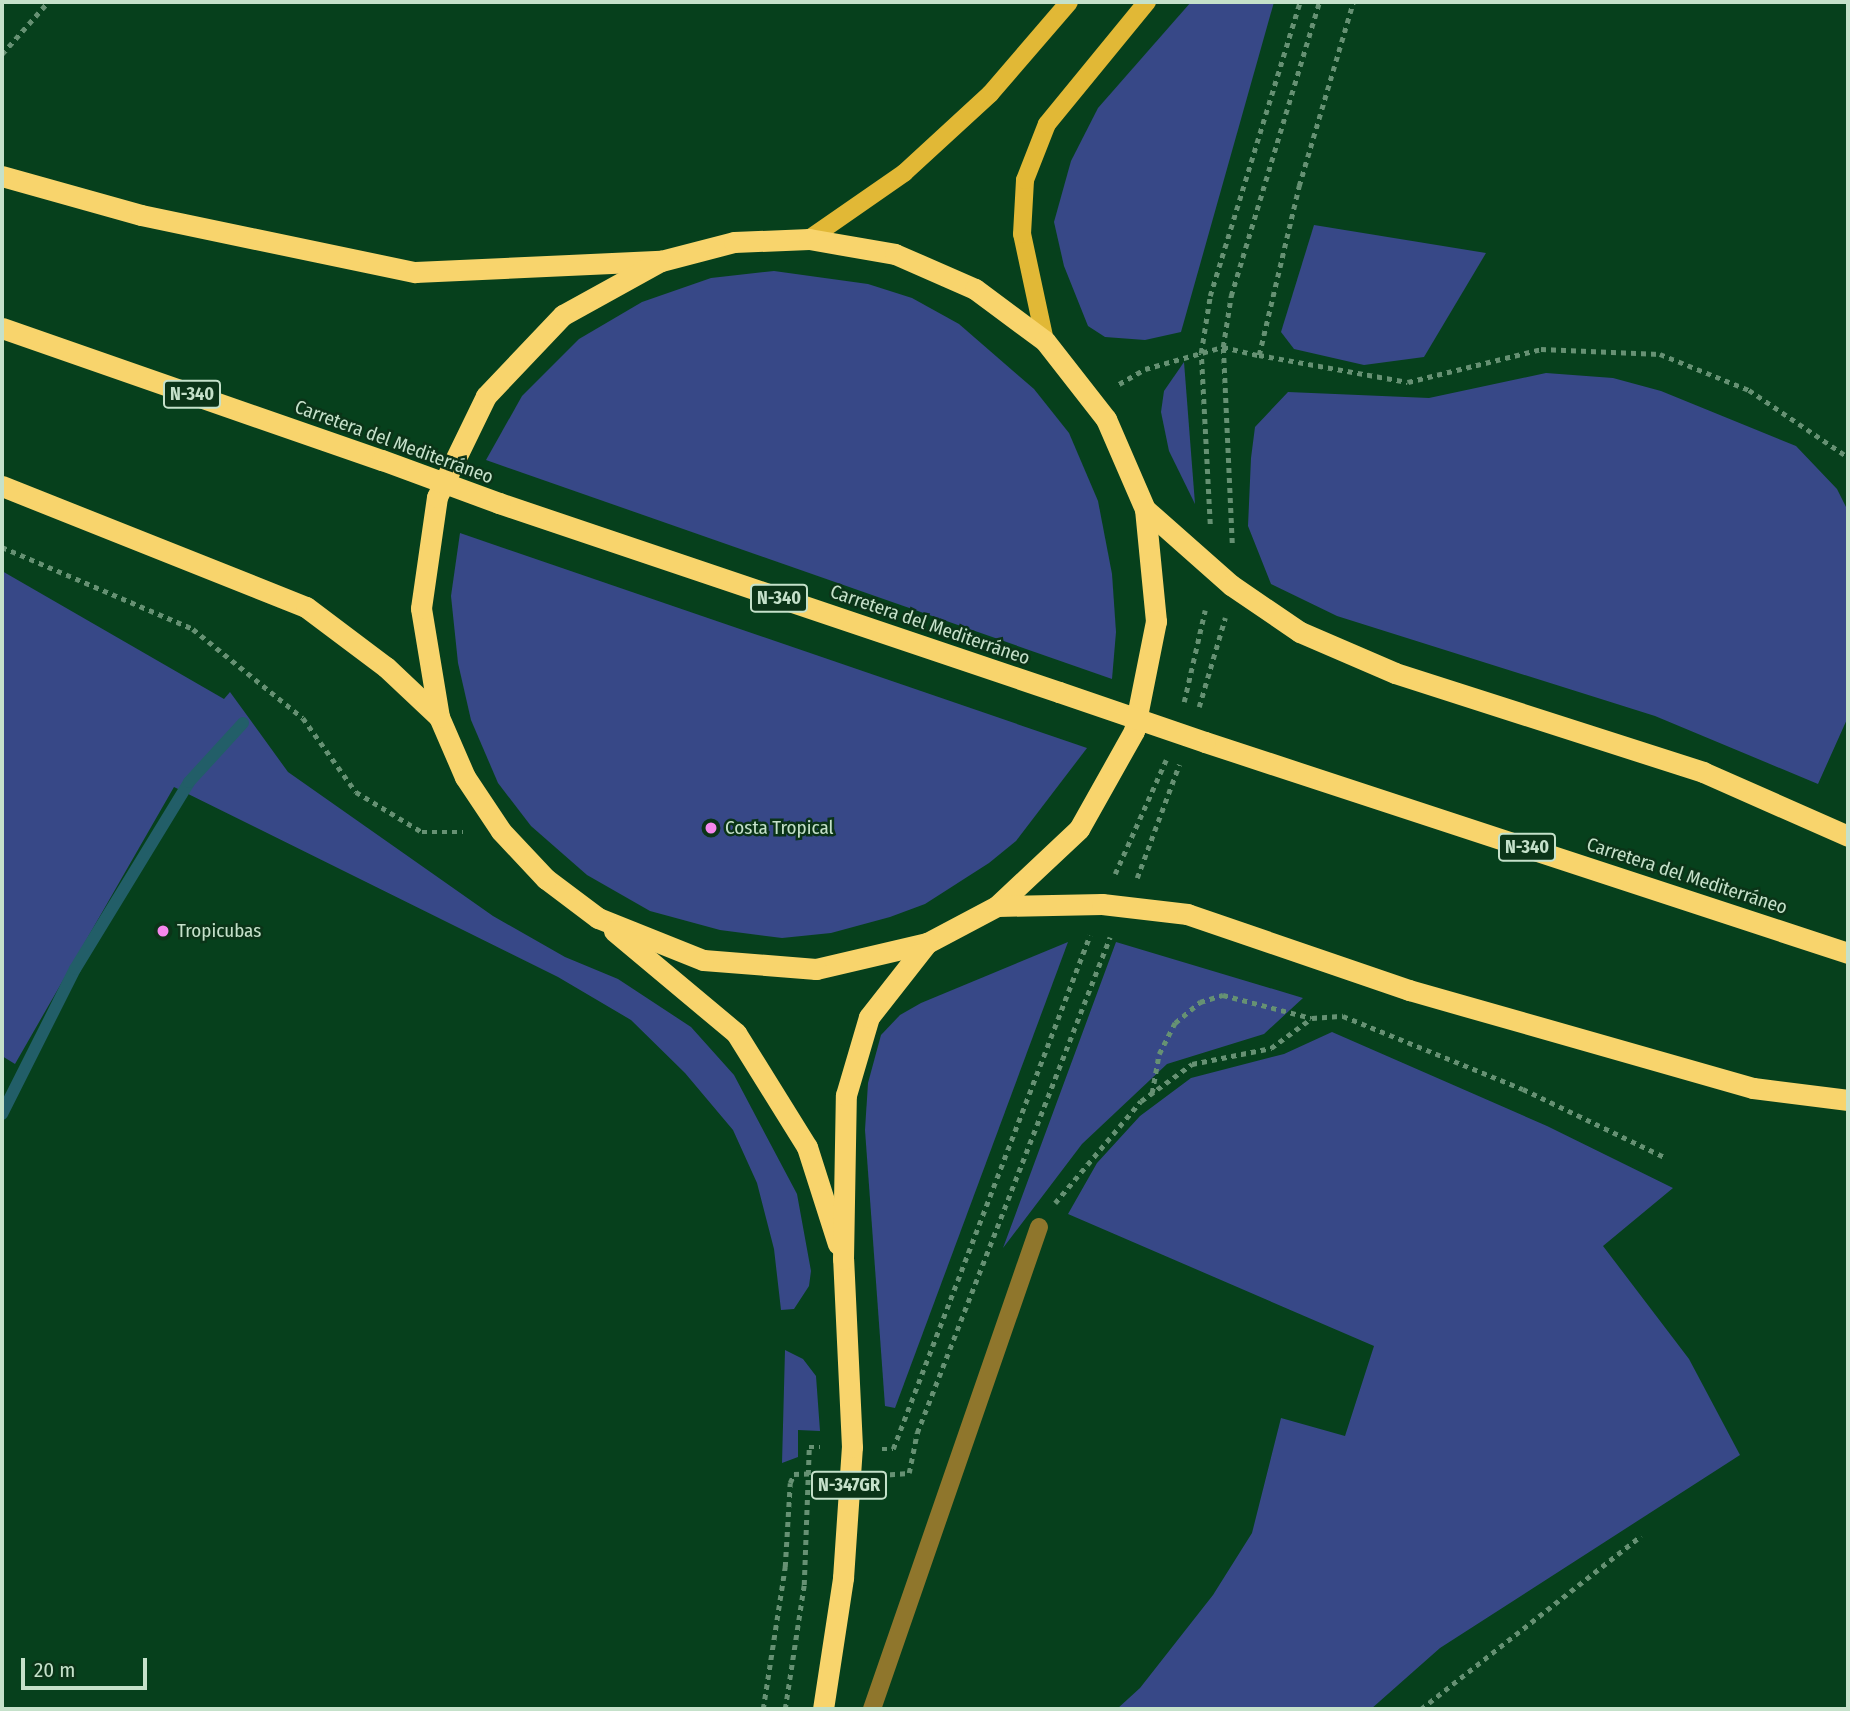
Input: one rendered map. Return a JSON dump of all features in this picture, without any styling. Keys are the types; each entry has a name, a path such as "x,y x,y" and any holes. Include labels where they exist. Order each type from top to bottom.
{"highway":[{"path":"2,176 141,215 415,272 661,261 734,242 809,239 895,254 975,289 1045,341 1106,419 1145,509 1156,621 1134,731 1079,829 997,906 927,943 817,969 704,960 598,918 546,879 501,831 465,777 439,718 421,608 437,497 486,396 563,315 661,261"},
{"name":"Carretera del Mediterráneo","path":"2,328 499,503 1205,742 1848,953"},
{"path":"2,486 306,607 386,667 439,718"},
{"path":"1145,509 1231,585 1300,632 1395,673 1703,772 1848,835"},
{"path":"997,906 1102,904 1187,914 1409,990 1739,1084 1848,1100"},
{"name":"N-347GR","path":"598,918 736,1033 807,1147 843,1259"},
{"name":"N-347GR","path":"823,1709 843,1578 852,1447 843,1259 846,1095 869,1017 927,943"}],"main road":[{"path":"809,239 904,173 990,94 1069,2"},
{"path":"1045,341 1022,234 1025,180 1047,124 1147,2"}],"lane":[{"path":"872,1709 1039,1227"}],"path":[{"path":"2,54 48,2"},
{"path":"1211,539 1201,353 1210,296 1300,2"},
{"path":"1232,546 1223,347 1231,296 1319,2"},
{"path":"1259,355 1299,186 1353,2"},
{"path":"1091,400 1146,369 1223,347 1408,382 1541,349 1660,354 1749,390 1848,457"},
{"path":"2,547 193,629 303,718 356,792 422,832 501,831"},
{"path":"882,1449 893,1450 1094,925"},
{"path":"886,1475 909,1473 917,1433 1112,929"},
{"path":"1152,1094 1159,1054 1175,1023 1200,1002 1223,995 1312,1018 1343,1016 1522,1089 1664,1157"},
{"path":"1039,1227 1065,1187 1152,1094 1192,1064 1271,1048 1312,1018"},
{"path":"785,1709 804,1585 809,1447 821,1447"},
{"path":"763,1709 785,1567 790,1483 794,1475 825,1473"},
{"path":"1421,1709 1641,1536"}],"shaded area":[{"path":"1191,2 1274,2 1181,332 1145,340 1105,337 1088,326 1064,266 1054,222 1071,161 1098,108"},
{"path":"1314,225 1486,253 1424,357 1364,365 1294,349 1281,332"},
{"path":"774,271 868,284 912,298 959,324 1034,389 1069,433 1098,501 1112,574 1116,632 1112,679 486,460 522,396 579,339 642,302 711,278"},
{"path":"1184,362 1195,504 1169,451 1161,412 1164,391"},
{"path":"1546,373 1613,378 1661,391 1796,446 1837,489 1848,511 1848,717 1818,784 1655,716 1337,616 1271,584 1248,526 1251,458 1255,427 1288,392 1429,398"},
{"path":"460,533 1087,748 1016,841 989,863 925,904 890,917 831,933 782,938 720,930 650,911 587,875 531,826 498,783 471,720 458,663 451,596"},
{"path":"2,571 224,699 230,692 288,772 493,916 565,957 618,979 691,1027 734,1075 797,1194 811,1271 809,1286 794,1309 781,1310 774,1249 757,1183 733,1130 685,1073 631,1020 558,977 174,787 15,1064 2,1056"},
{"path":"1068,942 895,1408 885,1406 865,1130 868,1083 881,1035 900,1015 921,1003"},
{"path":"1116,942 1303,998 1264,1034 1167,1064 1082,1144 1003,1248"},
{"path":"1332,1032 1547,1126 1673,1188 1603,1246 1689,1359 1740,1455 1440,1648 1371,1709 1117,1709 1140,1688 1213,1595 1252,1533 1281,1418 1345,1436 1374,1346 1068,1214 1097,1163 1140,1116 1191,1078 1284,1054"},
{"path":"785,1350 803,1359 816,1376 820,1431 798,1430 798,1457 782,1463"}],"waterway":[{"path":"2,1114 75,969 189,782 243,723"}],"place":[{"name":"Costa Tropical","path":"711,828"},
{"name":"Tropicubas","path":"163,931"}]}
